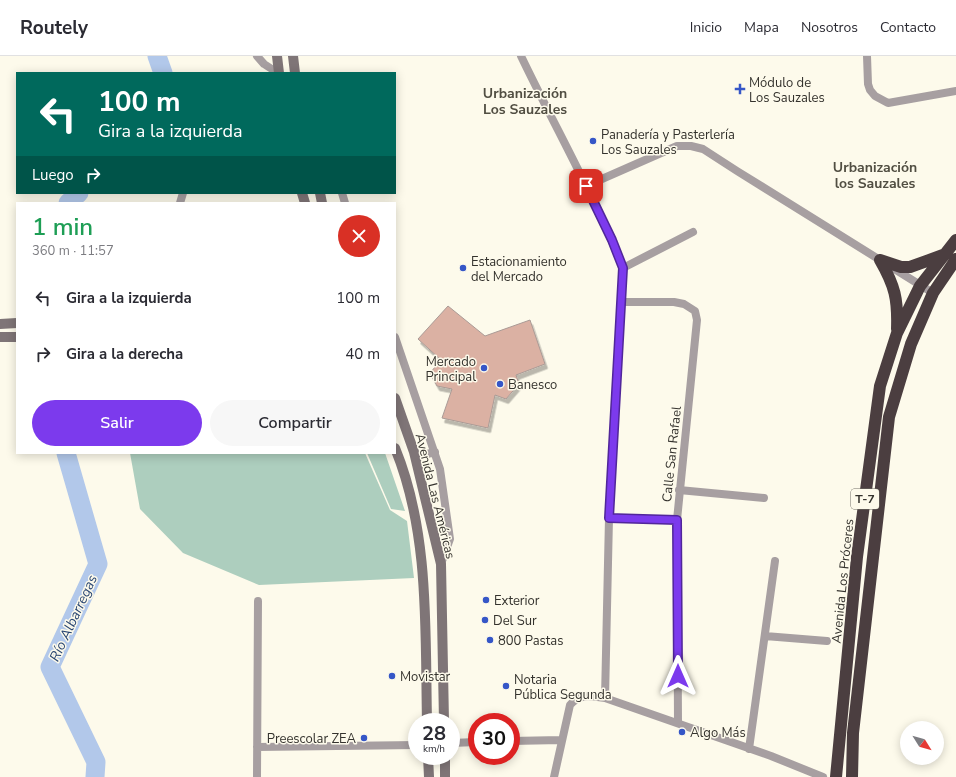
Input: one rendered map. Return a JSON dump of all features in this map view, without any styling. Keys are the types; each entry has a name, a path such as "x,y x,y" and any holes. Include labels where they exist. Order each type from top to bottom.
{"highway":[{"name":"Avenida Los Próceres","path":"836,777 858,557 880,386 897,333 920,286 956,240"},
{"path":"880,260 902,267 910,267 943,255"},
{"name":"Avenida Los Próceres","path":"852,777 853,733 889,417 911,344 933,293 956,259"},
{"name":"T-7","path":"880,260 895,294 898,307 897,333"}],"street":[{"path":"257,56 264,64 276,72"},
{"path":"277,56 278,72"},
{"path":"293,56 295,72"},
{"path":"521,56 612,240 623,268 609,518 605,698"},
{"path":"866,56 868,84 870,90 875,96 888,103 956,91"},
{"path":"586,186 677,146 691,146 703,149 737,172 933,293"},
{"path":"623,268 693,232"},
{"name":"Calle San Rafael","path":"622,302 674,302 684,304 695,311 697,320 677,520 678,723"},
{"path":"0,324 16,323"},
{"path":"0,338 16,337"},
{"path":"396,340 440,469 450,539 440,564"},
{"name":"Avenida Las Américas","path":"396,401 415,457 440,564 444,713"},
{"name":"Avenida Las Américas","path":"396,450 400,460 415,517 424,581 427,713"},
{"path":"415,457 435,452"},
{"path":"679,490 764,498"},
{"path":"609,518 677,520"},
{"path":"749,749 775,561"},
{"path":"257,777 258,601"},
{"path":"764,636 827,641"},
{"path":"554,777 570,705 575,699 586,695 605,698 678,723 771,756 821,777"},
{"path":"520,741 561,740"},
{"path":"257,747 408,745"},
{"path":"428,765 428,777"},
{"path":"444,765 445,777"}],"green space":[{"path":"130,454 365,454 390,510 407,521 414,578 259,585 183,553 140,509"},
{"path":"367,454 385,454 405,511 391,509"}],"building":[{"name":"Mercado Principal","path":"448,306 485,336 530,320 545,364 516,375 519,384 506,399 495,395 488,428 442,418 452,389 437,386 430,373 441,360 418,339"}],"waterway":[{"name":"Río Albarregas","path":"157,56 163,72"},
{"name":"Río Albarregas","path":"69,202 78,194"},
{"name":"Río Albarregas","path":"66,454 98,564 50,667 96,762 95,777"}],"place":[{"name":"Módulo de Los Sauzales","path":"740,89"},
{"name":"Panadería y Pasterlería Los Sauzales","path":"593,141"},
{"name":"Estacionamiento del Mercado","path":"463,268"},
{"name":"Mercado Principal","path":"484,368"},
{"name":"Banesco","path":"500,384"},
{"name":"Exterior","path":"486,600"},
{"name":"Del Sur","path":"485,620"},
{"name":"800 Pastas","path":"490,640"},
{"name":"Movistar","path":"392,676"},
{"name":"Notaria Pública Segunda","path":"506,686"},
{"name":"Algo Más","path":"682,732"},
{"name":"Preescolar ZEA","path":"364,738"}],"district":[{"name":"Urbanización Los Sauzales","path":"525,102"},
{"name":"Urbanización los Sauzales","path":"875,176"}],"route":[{"path":"586,186 612,240 623,268 609,518 677,520 678,676"}]}
